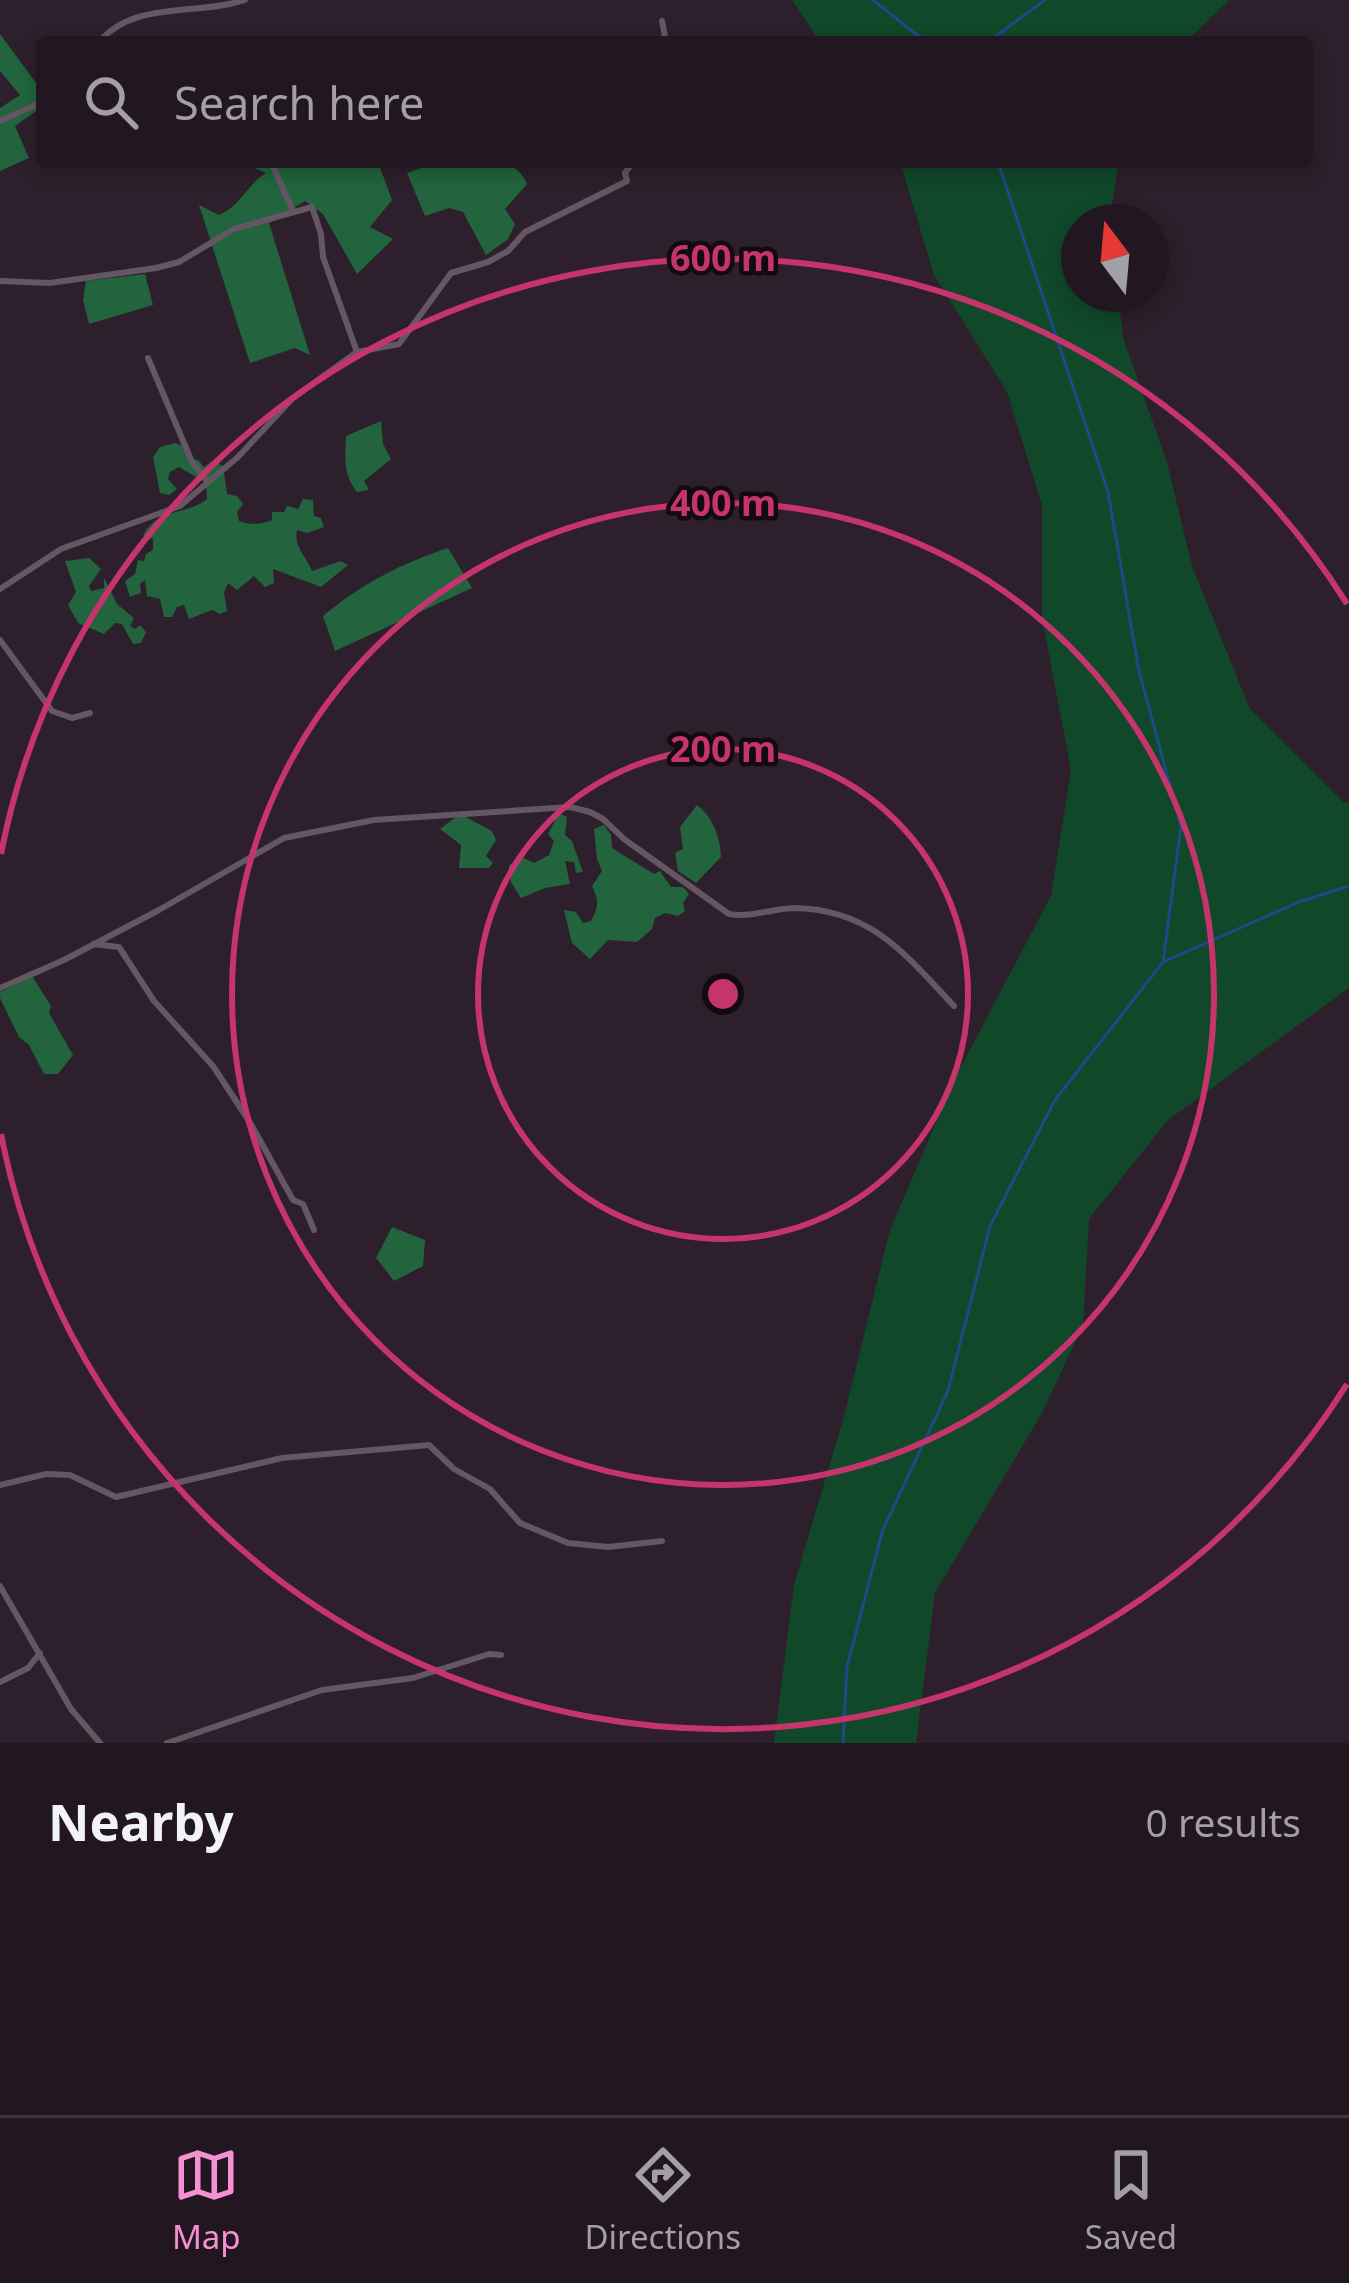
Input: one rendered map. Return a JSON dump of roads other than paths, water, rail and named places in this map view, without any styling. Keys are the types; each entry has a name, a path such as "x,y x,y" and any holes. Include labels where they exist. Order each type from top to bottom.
{"street":[{"path":"106,36 125,19 207,10 244,0"},
{"path":"662,21 665,36"},
{"path":"0,121 36,105"},
{"path":"274,168 292,211"},
{"path":"0,589 61,549 180,506 238,457 293,398 357,352 399,344 451,273 488,262 508,251 525,232 627,181 629,168"},
{"path":"1,283 50,284 156,268 179,262 234,229 312,207 323,257 357,352"},
{"path":"148,358 192,462 208,481"},
{"path":"0,640 3,653 52,711 72,718 90,712"},
{"path":"0,988 93,944 270,844 300,833 466,811 570,807 603,820 729,914 746,917 798,908 869,925 902,951 954,1006"},
{"path":"93,944 121,948 154,1001 213,1066 286,1190 303,1204 314,1230"},
{"path":"0,1485 46,1474 70,1475 116,1497 282,1458 427,1444 454,1469 490,1490 520,1522 568,1544 608,1547 662,1541"},
{"path":"0,1586 71,1709 100,1743"},
{"path":"0,1682 28,1668 40,1654"},
{"path":"167,1743 322,1690 413,1678 489,1654 501,1655"}],"waterway":[{"path":"873,0 918,36"},
{"path":"996,36 1045,0"},
{"path":"843,1743 847,1667 882,1532 948,1391 990,1226 1055,1100 1163,962 1181,826 1139,671 1108,492 1000,168"},
{"path":"1163,962 1299,902 1349,886"}]}
